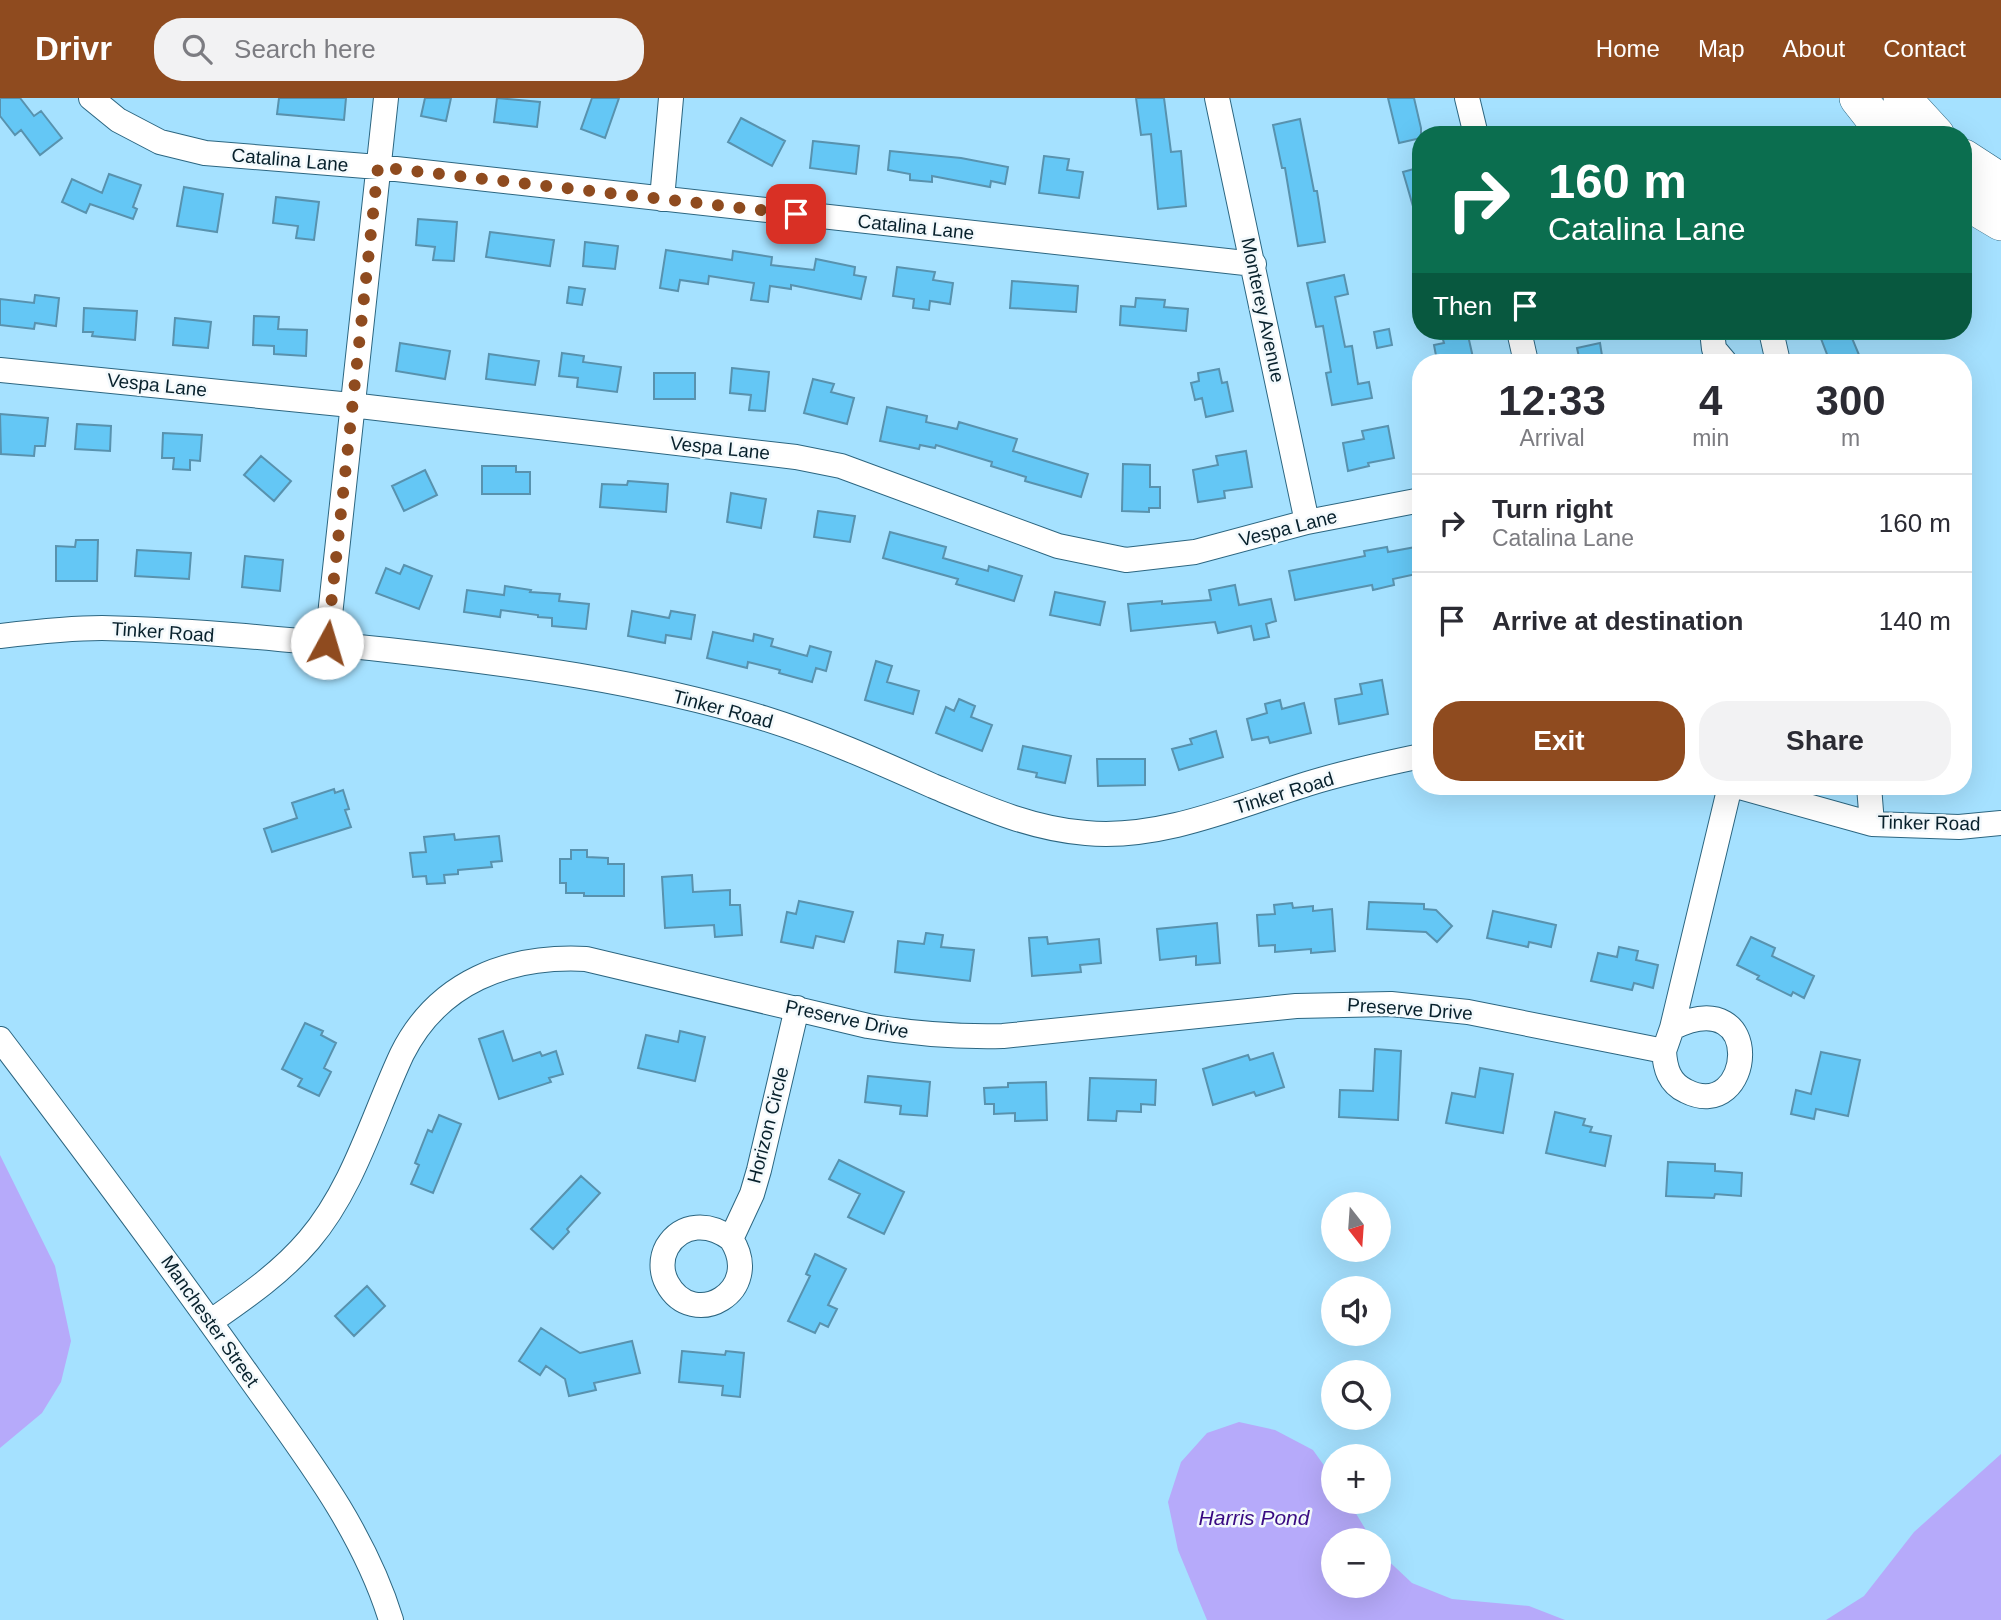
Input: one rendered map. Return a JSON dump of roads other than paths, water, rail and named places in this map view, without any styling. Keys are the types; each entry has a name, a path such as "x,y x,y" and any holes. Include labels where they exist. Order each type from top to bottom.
{"highway":[{"path":"1858,98 1880,126"},
{"path":"1902,98 1928,126"},
{"path":"1972,163 2001,182"},
{"path":"1972,205 2001,222"}],"street":[{"name":"Catalina Lane","path":"91,98 118,120 160,142 205,153 378,167 1254,264"},
{"path":"327,643 386,98"},
{"path":"662,199 671,98"},
{"name":"Monterey Avenue","path":"1217,98 1307,522"},
{"path":"1468,98 1474,126"},
{"name":"Vespa Lane","path":"0,370 351,405 796,457 841,467 1058,546 1126,560 1195,552 1307,522 1412,502"},
{"name":"Tinker Road","path":"0,636 100,628 327,643 450,657 631,685 699,700 764,719 829,741 998,814 1043,827 1088,834 1135,832 1180,823 1311,783 1412,758"},
{"name":"Preserve Drive","path":"210,1322 272,1277 310,1239 340,1194 411,1036 437,1007 475,979 517,963 563,958 586,960 912,1034 1003,1036 1296,1006 1391,1004 1668,1040 1728,795"},
{"name":"Tinker Road","path":"1768,795 1872,824 1959,827 2001,823"},
{"path":"1870,795 1872,824"},
{"name":"Horizon Circle","path":"731,1239 752,1194 759,1170 797,1008"},
{"name":"Manchester Street","path":"0,1040 142,1227 344,1514 376,1576 391,1620"}],"water":[{"path":"0,1155 55,1266 71,1341 61,1382 42,1413 0,1448"},
{"name":"Harris Pond","path":"1239,1422 1275,1430 1313,1450 1321,1461 1321,1514 1356,1514 1365,1528 1321,1528 1321,1598 1391,1598 1391,1563 1412,1583 1452,1599 1529,1606 1565,1620 1207,1620 1178,1550 1168,1502 1181,1462 1207,1433"},
{"path":"2001,1454 2001,1620 1826,1620 1864,1596 1914,1532"}]}
